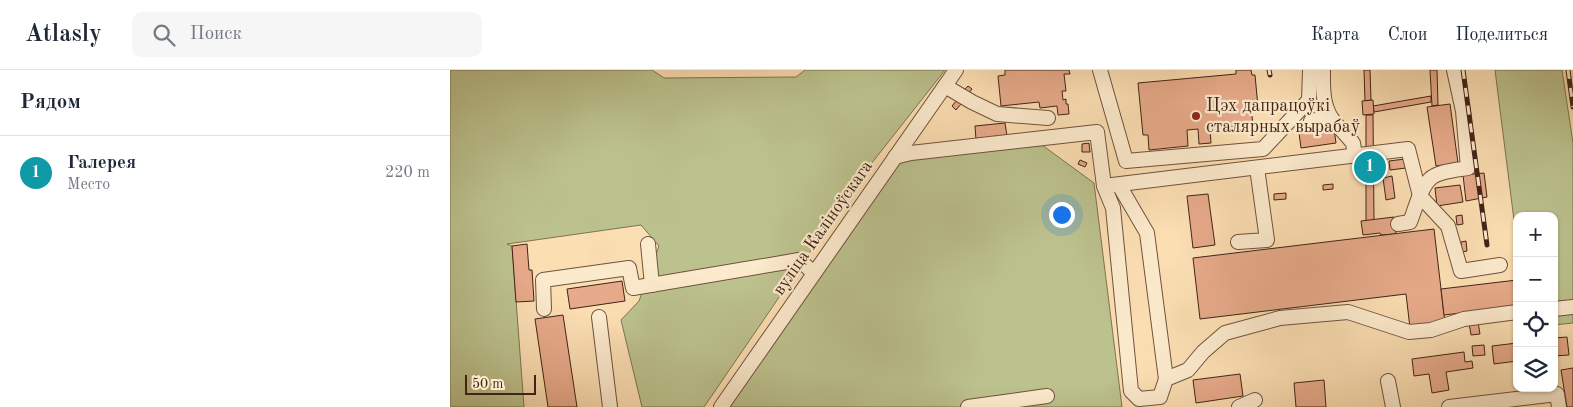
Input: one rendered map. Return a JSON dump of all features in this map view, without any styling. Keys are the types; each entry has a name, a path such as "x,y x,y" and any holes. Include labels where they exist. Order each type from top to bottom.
{"street":[{"name":"вуліца Каліноўскага","path":"721,407 956,70"},
{"path":"1100,70 1126,161 1264,149 1309,100 1310,70"},
{"path":"1323,70 1324,96 1327,111 1353,143 1355,156"},
{"path":"1398,224 1410,222 1420,196 1430,178 1445,172 1468,168 1463,111 1454,70"},
{"path":"945,86 997,114 1048,118"},
{"path":"1311,120 1332,119"},
{"path":"895,157 911,153 1097,132 1104,186 1113,208 1130,391 1139,399 1160,398 1166,379 1148,232 1119,185"},
{"path":"1104,186 1408,149 1420,196 1448,226 1461,271 1500,266"},
{"path":"1238,242 1267,240 1257,168"},
{"path":"648,244 652,285"},
{"path":"544,309 543,280 630,268 633,288 800,260 814,273"},
{"path":"1558,309 1573,307"},
{"path":"1166,379 1188,370 1203,352 1225,333 1280,318 1348,312 1409,332 1431,330 1464,319 1513,313"},
{"path":"599,317 610,407"},
{"path":"1388,381 1393,407"},
{"path":"1449,407 1557,394 1559,407"},
{"path":"968,407 1047,396"},
{"path":"1239,407 1255,400"}],"green space":[{"path":"450,70 652,70 664,78 796,77 805,70 945,70 864,173 704,407 642,407 621,320 639,301 659,246 641,225 507,244 512,246 524,407 450,407"},
{"path":"1495,70 1562,70 1573,143 1573,323 1558,325 1558,212 1513,212"},
{"path":"1042,145 1094,183 1122,407 725,407 891,171 902,161"}],"building":[{"path":"1005,70 1069,70 1070,74 1064,74 1066,91 1062,91 1063,100 1066,99 1066,104 1068,104 1069,114 1058,115 1057,106 1040,108 1039,102 1001,106 998,76 1005,75"},
{"name":"Цэх дапрацоўкі сталярных вырабаў","path":"1236,70 1251,70 1252,75 1255,75 1258,107 1251,108 1253,125 1210,129 1211,143 1199,144 1198,129 1187,130 1188,146 1149,150 1148,135 1143,135 1138,83 1236,74"},
{"path":"1364,70 1370,70 1371,100 1365,101"},
{"path":"1430,70 1437,70 1438,105 1432,106"},
{"path":"968,86 972,89 968,94 963,91"},
{"path":"1431,96 1431,102 1374,112 1373,106"},
{"path":"957,100 961,104 956,110 952,106"},
{"path":"1373,100 1374,114 1363,115 1362,101"},
{"path":"1450,104 1458,163 1436,166 1427,107"},
{"path":"1366,115 1373,115 1374,220 1366,221"},
{"path":"1005,123 1007,136 976,140 975,126"},
{"path":"1334,129 1336,143 1301,148 1299,133"},
{"path":"1089,143 1090,152 1082,152 1082,144"},
{"path":"1405,159 1406,168 1390,170 1389,161"},
{"path":"1080,160 1087,163 1085,167 1078,164"},
{"path":"1484,173 1487,197 1466,201 1463,175"},
{"path":"1392,176 1395,198 1386,200 1383,178"},
{"path":"1333,184 1333,189 1323,190 1323,185"},
{"path":"1460,185 1463,202 1437,206 1435,188"},
{"path":"1286,193 1286,199 1274,200 1274,194"},
{"path":"1208,194 1215,245 1193,248 1187,196"},
{"path":"1462,215 1463,224 1457,225 1456,216"},
{"path":"1394,217 1396,234 1363,235 1361,221"},
{"path":"1434,229 1445,323 1410,328 1406,294 1200,319 1193,258"},
{"path":"1466,241 1467,251 1462,252 1461,242"},
{"path":"527,244 529,270 532,270 534,301 516,302 512,246"},
{"path":"1513,280 1513,306 1444,315 1441,289"},
{"path":"622,281 625,301 570,309 567,289"},
{"path":"563,315 577,407 548,407 535,319"},
{"path":"1478,322 1480,334 1471,335 1469,323"},
{"path":"1567,337 1569,355 1558,356 1558,338"},
{"path":"1513,343 1513,362 1494,364 1492,346"},
{"path":"1484,345 1485,355 1473,356 1472,346"},
{"path":"1464,352 1465,362 1472,361 1473,368 1446,372 1449,390 1432,393 1429,374 1414,376 1412,359"},
{"path":"1573,368 1573,407 1567,407 1561,370"},
{"path":"1240,374 1243,396 1196,403 1193,380"},
{"path":"1324,380 1326,407 1296,407 1294,383"}],"railway":[{"path":"1269,70 1270,75"},
{"path":"1463,70 1487,245"},
{"path":"1568,70 1573,107"}],"place":[{"name":"Цэх дапрацоўкі сталярных вырабаў","path":"1196,116"},
{"name":"Галерея","path":"1370,167"}]}
